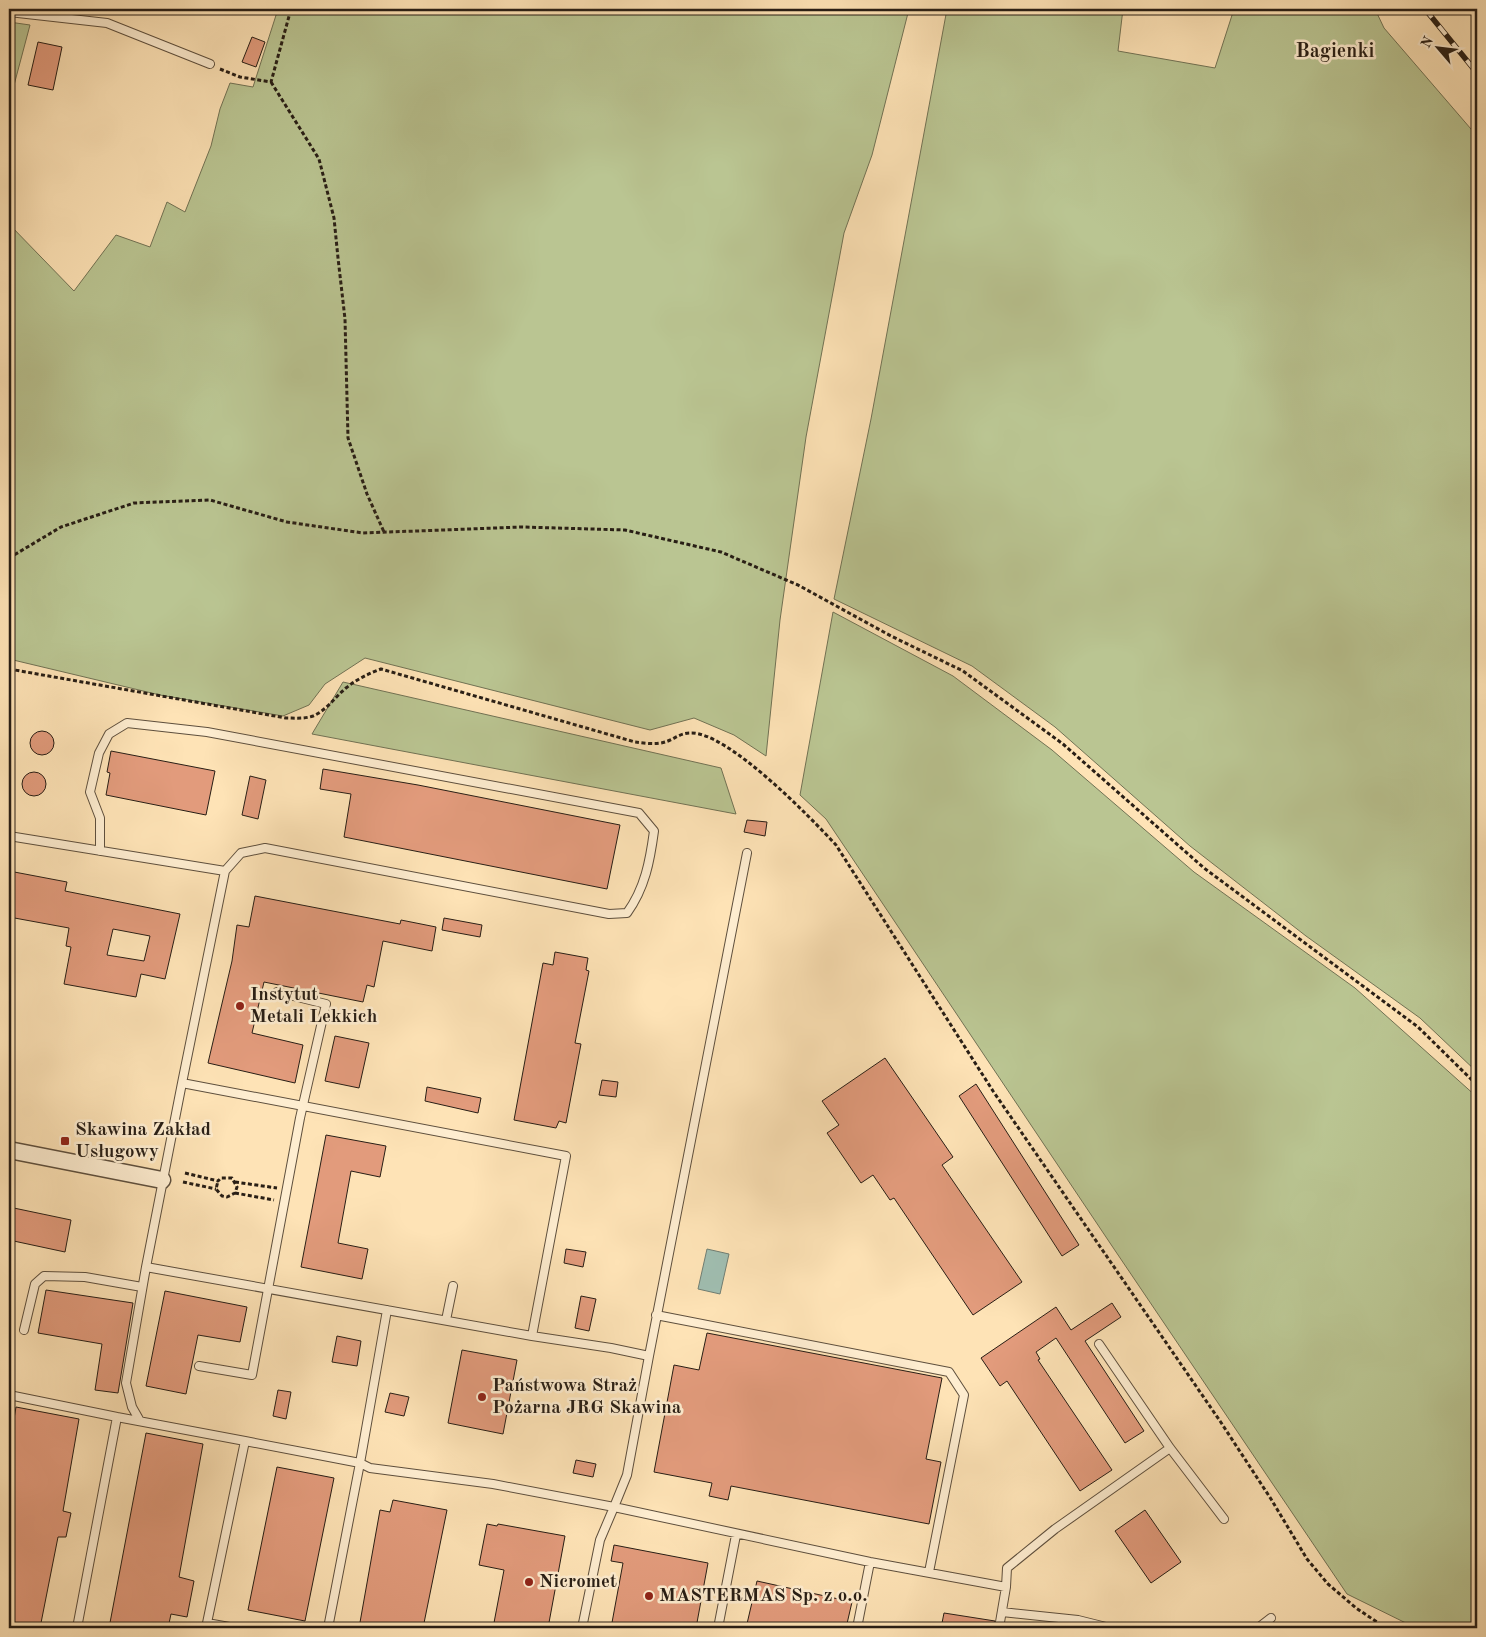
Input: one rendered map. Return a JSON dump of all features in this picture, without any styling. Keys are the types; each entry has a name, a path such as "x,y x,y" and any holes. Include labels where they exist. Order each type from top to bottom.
{"street":[{"path":"9,1150 162,1180"}],"lane":[{"path":"9,12 107,23 210,64"},
{"path":"100,851 100,818 90,792 99,753 109,734 127,723 207,732 639,813 654,831 650,868 635,902 627,913 609,914 265,848 241,853 225,871 162,1180 126,1384 132,1407 140,1421"},
{"path":"9,836 225,871"},
{"path":"582,1628 600,1540 627,1475 648,1356 747,853"},
{"path":"199,1366 252,1375 302,1107 326,1004 277,992"},
{"path":"182,1083 566,1156 532,1336"},
{"path":"146,1267 648,1356"},
{"path":"24,1330 35,1284 44,1276 85,1277 142,1287"},
{"path":"446,1320 453,1286"},
{"path":"328,1628 360,1464 387,1310"},
{"path":"656,1315 949,1372 964,1395 929,1572"},
{"path":"1099,1344 1170,1448 1224,1519"},
{"path":"9,1395 360,1464 370,1468 492,1484 614,1507 736,1535 1006,1587"},
{"path":"77,1628 117,1417"},
{"path":"235,1628 206,1626 245,1441"},
{"path":"999,1628 1006,1587 1007,1568 1055,1529 1170,1448"},
{"path":"718,1628 736,1535"},
{"path":"857,1628 870,1562"},
{"path":"1002,1612 1078,1620 1110,1628"},
{"path":"1258,1628 1271,1618"}],"path":[{"path":"291,9 271,82 319,158 334,218 342,293 348,438 367,494 384,532"},
{"path":"210,64 240,77 271,82"},
{"path":"9,558 62,527 134,503 210,500 286,522 363,533 522,527 625,530 721,552 798,585 891,636 963,671 1063,744 1204,868 1418,1027 1477,1085"},
{"path":"9,669 286,718 301,719 313,716 325,708 346,688 366,674 381,670 634,742 664,743 690,733 702,735 728,748 807,813 836,845 993,1091 1220,1421 1271,1499 1307,1559 1328,1584 1356,1608 1386,1628"},
{"path":"185,1173 218,1181 227,1176 236,1182 286,1190"},
{"path":"216,1189 218,1181"},
{"path":"183,1182 216,1189 222,1196 227,1197 235,1193 284,1202"},
{"path":"235,1193 236,1182"}],"green space":[{"path":"278,9 909,9 872,155 844,233 806,437 780,620 766,756 734,735 694,718 650,730 365,658 325,684 309,705 283,716 160,695 9,659 9,224 74,291 116,235 150,247 167,202 185,212 211,146 220,109 230,83 253,87"},
{"path":"947,9 1123,9 1118,51 1215,68 1234,9 1375,9 1384,28 1477,136 1477,1072 1420,1018 1306,936 1190,846 1055,727 972,666 834,599 871,419"},
{"path":"9,22 30,25 9,104"},
{"path":"833,612 953,676 1052,750 1194,872 1355,988 1477,1097 1477,1628 1416,1628 1347,1594 826,819 800,795"},
{"path":"343,682 721,768 736,814 312,734"}],"shaded area":[{"path":"707,1249 729,1254 720,1294 698,1289"}],"building":[{"path":"252,37 265,42 256,67 242,62"},
{"path":"38,42 62,47 53,90 28,85"},
{"path":"42,731 51,734 54,743 51,752 42,755 33,752 30,743 33,734"},
{"path":"111,751 215,771 206,815 106,795 110,773 107,772"},
{"path":"323,769 418,785 620,825 607,889 344,837 351,794 320,789"},
{"path":"34,772 43,775 46,784 43,793 34,796 25,793 22,784 25,775"},
{"path":"250,776 266,780 258,819 242,815"},
{"path":"747,820 767,822 765,836 744,832"},
{"path":"9,871 67,882 65,891 180,914 165,979 141,974 136,997 64,984 71,947 66,946 69,928 9,917","holes":["113,929 150,936 144,961 107,955"]},
{"path":"255,896 400,924 401,920 436,927 432,951 383,941 374,987 367,985 363,1002 264,982 252,1033 303,1045 295,1083 208,1063 232,961 237,925 249,927"},
{"path":"444,918 482,925 480,937 442,930"},
{"path":"555,952 588,958 586,970 589,971 575,1043 581,1044 566,1123 559,1121 556,1128 514,1120 543,963 553,965"},
{"path":"335,1036 369,1043 359,1088 325,1081"},
{"path":"885,1058 953,1157 942,1165 1022,1282 973,1315 894,1198 890,1200 873,1175 861,1183 827,1133 839,1125 822,1101"},
{"path":"602,1080 618,1082 616,1097 599,1095"},
{"path":"976,1084 1079,1245 1062,1256 959,1096"},
{"path":"427,1087 481,1098 478,1113 425,1101"},
{"path":"326,1135 386,1146 380,1177 351,1171 338,1243 368,1249 362,1279 301,1267"},
{"path":"9,1207 71,1220 65,1252 9,1240"},
{"path":"566,1249 586,1252 583,1267 564,1263"},
{"path":"46,1290 133,1303 118,1393 95,1390 102,1344 38,1333"},
{"path":"165,1291 247,1307 240,1342 198,1335 186,1394 146,1386"},
{"path":"581,1296 596,1299 589,1331 575,1328"},
{"path":"1112,1303 1121,1317 1085,1341 1144,1431 1125,1443 1056,1338 1036,1352 1040,1359 1038,1360 1112,1470 1080,1491 1007,1381 1000,1386 981,1358 1056,1307 1071,1330"},
{"path":"707,1333 942,1378 926,1459 941,1462 929,1524 731,1486 728,1500 709,1496 712,1483 654,1472 674,1365 699,1370"},
{"path":"337,1336 361,1341 357,1366 332,1362"},
{"name":"Państwowa Straż Pożarna JRG Skawina","path":"462,1350 517,1360 503,1434 448,1423"},
{"path":"278,1390 291,1392 286,1419 273,1416"},
{"path":"390,1393 409,1397 404,1416 385,1412"},
{"path":"16,1407 79,1419 63,1511 71,1513 66,1537 58,1537 40,1628 9,1628 9,1448"},
{"path":"146,1433 203,1444 179,1577 194,1581 187,1617 171,1614 168,1628 109,1628"},
{"path":"576,1460 596,1464 593,1477 573,1473"},
{"path":"277,1467 334,1478 305,1621 248,1610"},
{"path":"393,1500 447,1510 423,1628 359,1628 380,1510 390,1512"},
{"path":"1145,1510 1181,1562 1151,1583 1115,1531"},
{"name":"Nicromet","path":"487,1524 497,1526 498,1524 565,1536 548,1628 493,1628 504,1570 479,1565"},
{"name":"MASTERMAS Sp. z o.o.","path":"614,1545 708,1563 696,1628 611,1628 623,1563 611,1561"},
{"path":"757,1581 852,1602 846,1628 746,1628"},
{"path":"944,1613 995,1621 994,1628 941,1628"}],"railway":[{"path":"1425,9 1477,73"}],"place":[{"name":"Instytut Metali Lekkich","path":"240,1006"},
{"name":"Skawina Zakład Usługowy","path":"65,1141"},
{"name":"Państwowa Straż Pożarna JRG Skawina","path":"482,1397"},
{"name":"Nicromet","path":"529,1582"},
{"name":"MASTERMAS Sp. z o.o.","path":"649,1596"}],"district":[{"name":"Bagienki","path":"1335,52"}]}
